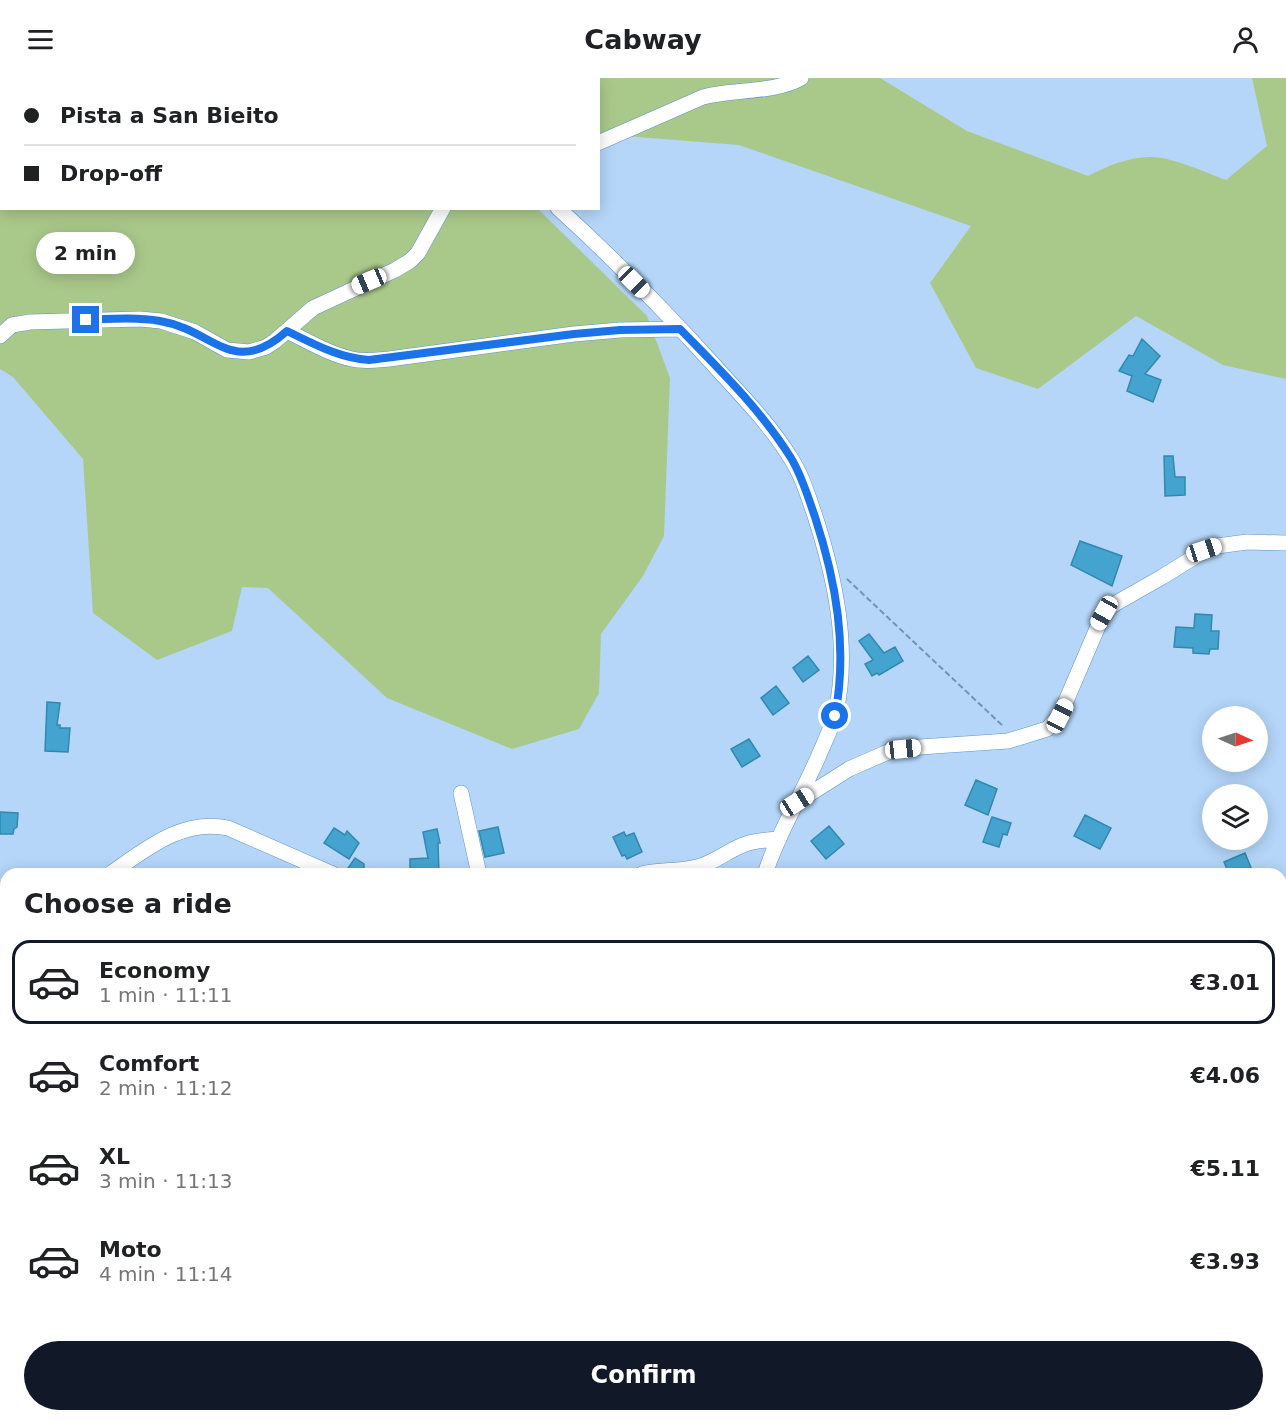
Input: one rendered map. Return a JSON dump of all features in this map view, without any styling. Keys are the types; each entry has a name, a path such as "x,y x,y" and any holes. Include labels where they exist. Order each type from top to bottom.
{"street":[{"path":"600,142 704,97 721,92 782,85 801,78"},
{"path":"0,336 12,324 140,319 178,326 227,350 249,352 266,347 313,308 411,261 418,253 442,210"},
{"path":"560,210 680,329 751,406 791,458 807,492 827,558 838,614 841,654 839,694 835,716 828,735 767,868"},
{"path":"287,331 335,354 369,360 574,334 620,330 680,329"},
{"path":"797,802 849,769 888,752 1018,739 1047,729 1060,716 1099,624 1111,606 1204,550 1247,542 1286,543"},
{"path":"460,793 478,868"},
{"path":"120,868 174,834 207,825 228,828 319,868"},
{"path":"695,868 752,842 779,839"}],"path":[{"path":"843,575 1018,739"}],"green space":[{"path":"600,78 880,78 967,131 1088,176 1126,160 1158,157 1226,180 1267,146 1252,78 1286,78 1286,379 1223,365 1136,316 1038,389 976,368 930,283 971,226 739,145 600,134"},
{"path":"0,210 539,210 647,316 670,378 664,536 643,576 601,634 599,693 579,729 512,749 387,698 268,588 242,587 232,631 157,660 93,613 83,459 13,377 0,369"}],"building":[{"path":"1142,339 1160,356 1145,374 1161,380 1153,402 1127,391 1132,376 1119,371 1129,355 1133,356"},
{"path":"1164,456 1173,456 1175,477 1185,477 1185,495 1165,496"},
{"path":"1080,541 1122,556 1112,586 1071,565"},
{"path":"1195,614 1212,615 1211,631 1219,631 1218,649 1210,649 1209,654 1193,653 1193,648 1174,647 1176,627 1194,628"},
{"path":"869,634 884,653 895,647 903,661 879,675 877,673 872,676 865,664 873,660 859,641"},
{"path":"808,656 819,670 803,682 793,668"},
{"path":"776,686 789,703 773,715 761,698"},
{"path":"47,702 60,703 57,725 60,725 60,728 70,728 68,752 45,751"},
{"path":"749,739 760,756 742,767 731,749"},
{"path":"976,780 997,789 988,815 965,805"},
{"path":"0,812 18,813 17,827 13,834 0,834"},
{"path":"1085,815 1111,828 1100,849 1074,836"},
{"path":"992,817 1011,823 1007,835 1003,834 999,847 983,842"},
{"path":"829,826 844,844 826,859 811,841"},
{"path":"498,827 504,853 485,857 479,831"},
{"path":"334,828 345,835 347,831 359,843 349,859 324,843"},
{"path":"437,829 440,843 438,843 439,868 410,868 410,859 428,858 423,832"},
{"path":"624,832 626,836 634,833 642,852 627,859 625,855 622,856 613,837"},
{"path":"1245,853 1251,868 1226,868 1224,862"},
{"path":"355,858 364,864 364,868 348,868"}],"route":[{"path":"86,320 161,321 195,332 216,345 237,352 249,352 266,347 287,331 335,354 369,360 574,334 620,330 680,329 751,406 781,443 799,473 807,492 836,595 841,654 839,694 835,716"}]}
